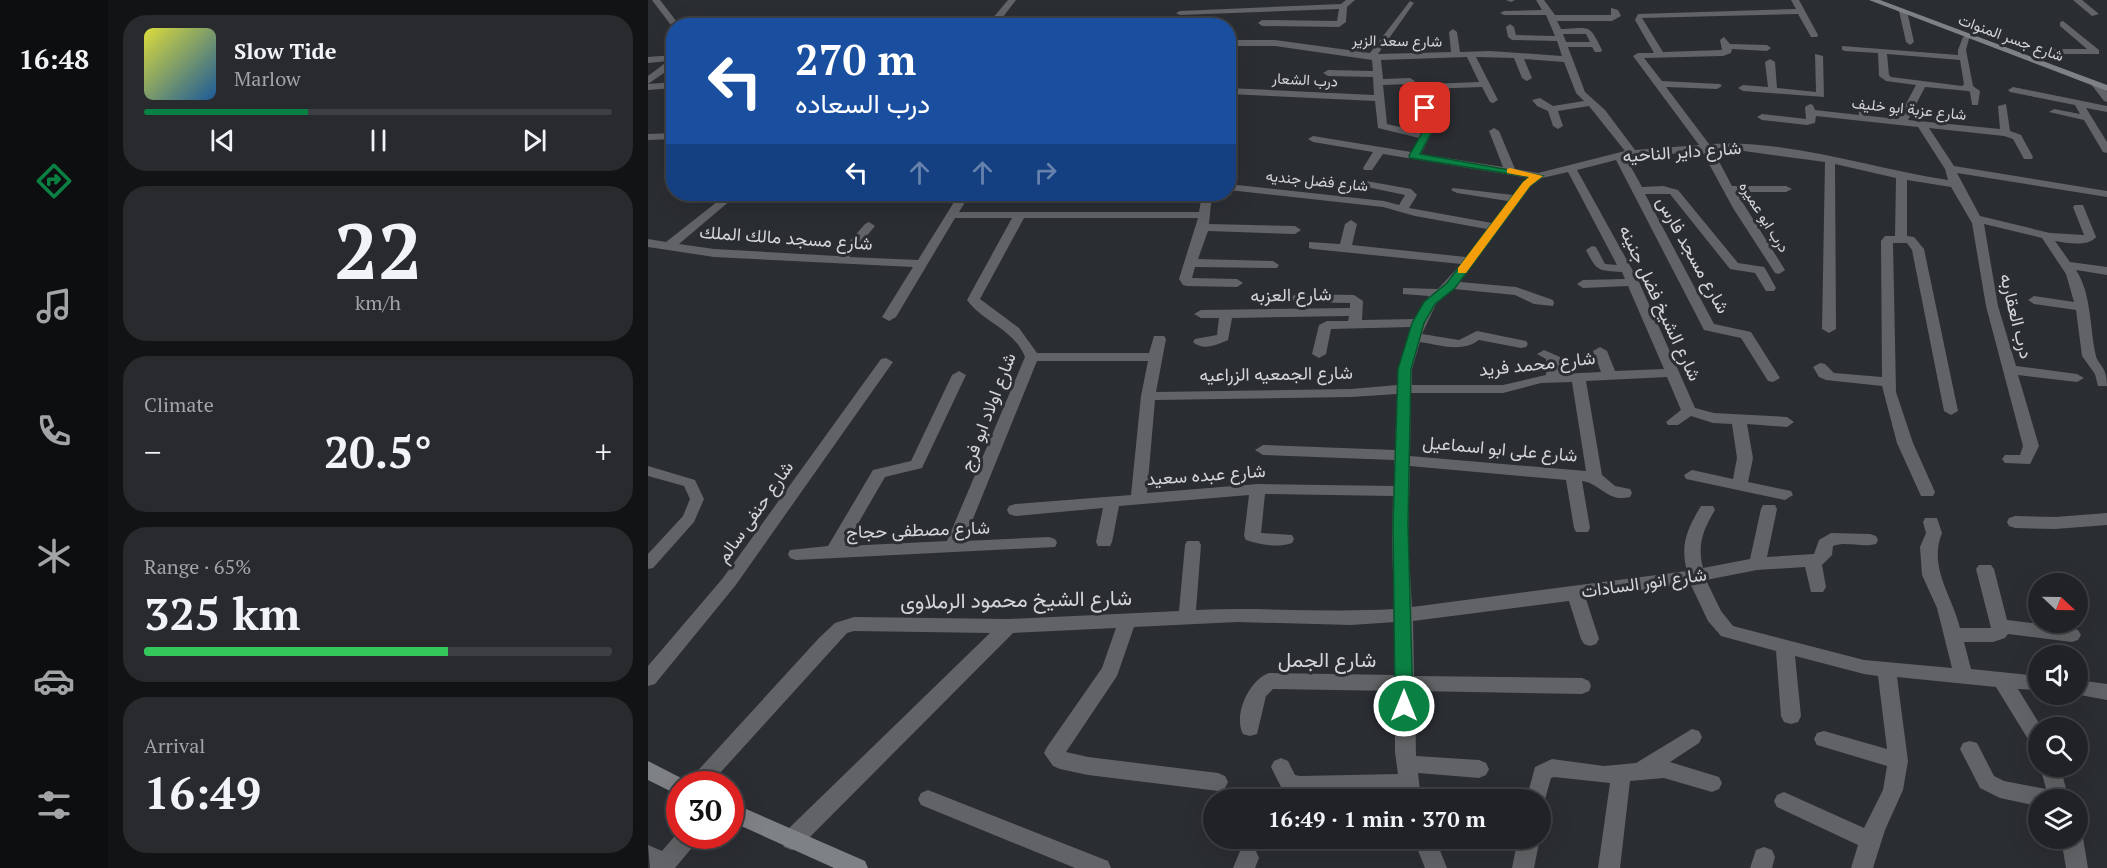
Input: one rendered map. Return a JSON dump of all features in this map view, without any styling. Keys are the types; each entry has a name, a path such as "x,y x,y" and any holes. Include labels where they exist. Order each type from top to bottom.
{"street":[{"path":"656,0 659,11 667,18"},
{"path":"998,18 1012,0"},
{"path":"1281,0 1286,9"},
{"name":"شارع مسجد فارس","path":"1540,0 1550,15 1575,83 1581,93 1592,103 1626,154 1637,190 1709,327 1746,335 1773,378"},
{"path":"1795,0 1814,35"},
{"name":"شارع جسر المنوات","path":"1873,0 2107,88"},
{"name":"شارع جسر المنوات","path":"1895,0 2107,77"},
{"path":"2077,0 2095,14"},
{"path":"1736,1 1742,12"},
{"path":"1180,14 1286,9 1347,3 1342,22 1339,24 1262,23"},
{"path":"1410,3 1374,57 1382,126 1426,136"},
{"path":"1257,43 1266,10"},
{"path":"1504,13 1612,18 1617,16 1614,10"},
{"path":"1767,48 1725,43 1728,51 1724,53 1660,55 1649,40 1640,18 1714,10 1801,12"},
{"path":"1714,10 1725,27"},
{"path":"1903,11 1910,42"},
{"path":"2038,52 2094,53 2096,50 2063,24"},
{"path":"1510,27 1512,37 1560,39 1597,47 1589,32 1560,39"},
{"path":"1453,32 1456,55"},
{"path":"1967,37 1962,50 1968,87"},
{"name":"شارع سعد الزير","path":"1236,43 1257,43 1374,57 1470,54 1566,59"},
{"path":"1845,48 1963,58"},
{"path":"648,52 666,51"},
{"path":"1882,51 1886,77 1922,84 1968,87 1975,91 1975,102"},
{"path":"2060,60 2097,60 2088,53"},
{"path":"1470,54 1492,100"},
{"name":"درب ابو عميره","path":"1660,55 1638,56 1706,148 1779,270"},
{"path":"1518,56 1527,78"},
{"path":"1743,88 1821,95 1818,56"},
{"path":"648,60 666,60"},
{"path":"1770,62 1773,91"},
{"path":"649,82 666,67"},
{"path":"1328,73 1410,81"},
{"path":"649,82 666,84"},
{"path":"1429,87 1486,84"},
{"path":"1658,84 1716,86"},
{"path":"1901,123 1922,84"},
{"path":"2096,84 2107,99"},
{"path":"2013,90 2107,109"},
{"name":"درب الشعار","path":"1236,91 1379,98"},
{"path":"1762,117 1811,121 1809,95"},
{"path":"1537,100 1552,109 1592,103"},
{"path":"1863,103 1864,120"},
{"path":"2078,104 2107,150"},
{"path":"2003,106 2005,133 2017,137 2028,157"},
{"path":"1414,156 1426,136 1425,108"},
{"path":"1552,109 1558,126"},
{"path":"2054,112 2087,118"},
{"name":"شارع عزبة ابو خليف","path":"1811,113 2005,133"},
{"name":"درب العقاربه","path":"1922,125 1950,169 1955,184 1976,219 1992,306 2031,446 2025,460 2010,459"},
{"path":"1494,130 1510,171"},
{"path":"648,137 666,136"},
{"path":"1313,139 1538,176"},
{"name":"شارع داير الناحيه","path":"1538,176 1626,154 1706,148 1750,148 1830,159 1902,176 1955,184"},
{"path":"1368,168 1380,150"},
{"path":"1829,329 1830,159"},
{"name":"شارع الشيخ فضل جنينه","path":"1571,168 1633,282 1689,411 1713,418 1787,422"},
{"path":"1950,169 2107,194"},
{"path":"1409,782 1404,682 1400,491 1405,369 1416,330 1430,302 1446,289 1527,184 1538,176"},
{"path":"1901,238 1902,176"},
{"name":"شارع فضل جنديه","path":"1366,184 1407,191 1411,195 1401,209"},
{"name":"شارع فضل جنديه","path":"1236,188 1384,204 1494,227"},
{"path":"1637,190 1663,189 1674,192 1734,266 1760,270 1770,288"},
{"path":"1729,189 1786,189"},
{"path":"1457,190 1515,199"},
{"path":"669,246 724,201"},
{"path":"889,317 960,201"},
{"path":"1206,201 1204,221 1185,279 1187,282 1237,283"},
{"path":"1976,219 2001,224 2014,230 2080,239 2090,237 2079,207"},
{"path":"951,215 1204,221 1295,230"},
{"name":"شارع اولاد ابو فرج","path":"953,548 1032,357 1026,344 1010,327 978,307 972,300 1020,215"},
{"path":"1345,248 1351,224"},
{"path":"840,260 868,226"},
{"path":"2045,234 2072,274 2082,307 2089,356 2102,374 2103,383"},
{"path":"1928,492 1905,443 1889,382 1887,241 1901,238 1910,240 1918,249 1951,411"},
{"name":"شارع مسجد مالك الملك","path":"648,243 714,253 921,264"},
{"path":"1313,245 1469,261"},
{"path":"1592,249 1601,267 1626,269"},
{"path":"1191,263 1273,265"},
{"path":"2066,265 2107,272"},
{"path":"1583,284 1633,282"},
{"path":"1408,291 1446,289 1516,291 1523,292 1535,302 1548,303"},
{"path":"1296,298 1354,298 1357,301 1355,318"},
{"path":"2034,300 2082,307"},
{"name":"شارع العزبه","path":"1201,314 1355,318"},
{"name":"شارع العزبه","path":"1200,342 1212,342 1223,337 1226,314"},
{"path":"1319,354 1324,328 1327,325 1355,318 1416,330 1459,344 1478,336 1521,344"},
{"path":"1139,499 1148,396 1159,339"},
{"path":"1600,351 1610,377"},
{"path":"1544,354 1553,357 1553,378"},
{"path":"1032,357 1155,357"},
{"name":"شارع حنفى سالم","path":"648,680 729,582 886,362"},
{"path":"1820,367 1824,374 1831,377 1889,382"},
{"path":"2011,370 2077,378"},
{"name":"شارع محمد فريد","path":"1404,389 1503,389 1553,378 1672,373"},
{"name":"شارع مصطفى حجاج","path":"959,375 917,464 908,469 889,469 879,474 835,548 836,552 1049,543"},
{"name":"شارع على ابو اسماعيل","path":"1578,378 1595,477"},
{"name":"شارع الجمعيه الزراعيه","path":"1148,396 1351,393 1404,389"},
{"path":"1673,422 1689,411"},
{"path":"1739,420 1745,458 1740,485"},
{"name":"شارع على ابو اسماعيل","path":"1263,450 1401,458 1595,477 1610,489 1624,493"},
{"path":"1573,475 1582,528"},
{"path":"1692,475 1785,495"},
{"path":"1258,489 1252,536 1262,539 1286,539"},
{"name":"شارع عبده سعيد","path":"1015,510 1258,489 1400,491"},
{"path":"1104,542 1112,501"},
{"path":"1756,564 1769,509"},
{"path":"1707,510 1695,530 1691,550 1698,577 1718,624 1747,638 1887,671 2028,682"},
{"path":"2015,522 2055,523 2107,519"},
{"path":"1931,522 1934,533 1928,547 1931,575 1946,608 1963,676"},
{"path":"1817,586 1813,561 1819,560 1824,555 1825,544 1831,539 1870,540"},
{"path":"1187,617 1193,545"},
{"path":"796,554 836,552"},
{"name":"شارع انور السادات","path":"1404,615 1698,577 1756,564 1789,560 1813,561"},
{"path":"1954,635 1999,633 2000,626 1985,569"},
{"path":"1575,593 1590,639"},
{"name":"شارع الشيخ محمود الرملاوى","path":"710,771 825,643 841,628 854,624 1008,626 1237,615 1351,618 1404,615"},
{"path":"1127,621 1110,672 1054,753 1060,760 1088,766 1218,782"},
{"path":"792,840 1008,626"},
{"path":"2000,626 2072,635"},
{"path":"1785,648 1791,716"},
{"path":"1862,868 1893,790 1898,761 1895,720 1887,671"},
{"path":"2001,678 2028,722"},
{"name":"شارع الجمل","path":"1250,728 1255,697 1262,686 1269,681 1582,686"},
{"path":"2088,689 2107,692"},
{"path":"1610,868 1631,773 1692,737"},
{"path":"1824,739 1898,761"},
{"path":"1970,749 1987,782 2000,789 2028,794"},
{"path":"1281,767 1288,781 1300,785 1409,782 1479,769"},
{"path":"1538,789 1542,773 1552,768 1631,773 1664,769 1712,783"},
{"path":"648,770 666,780"},
{"path":"928,799 1100,868"},
{"path":"1784,801 1871,841"},
{"path":"744,818 792,840 831,863 857,868"},
{"path":"658,862 673,849"},
{"path":"1428,849 1436,868"},
{"path":"1523,868 1527,849"},
{"path":"2074,849 2077,868"}],"lane":[{"path":"648,471 690,483 697,500 689,518 648,564"}],"slow traffic":[{"path":"1462,271 1527,184 1538,176 1510,171"}],"route":[{"path":"1404,706 1405,650 1400,524 1405,369 1418,323 1430,302 1451,285 1527,184 1538,176 1414,156 1428,131 1425,108"}]}
